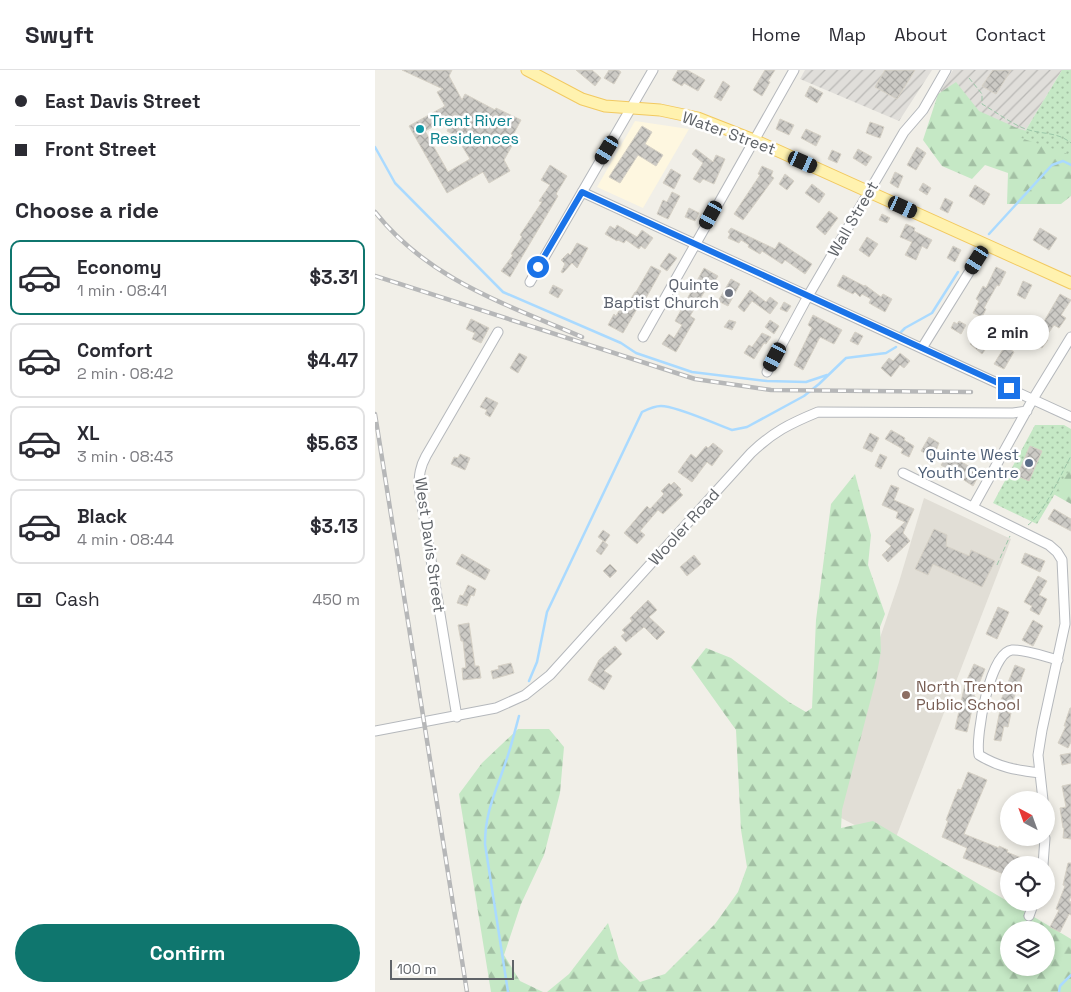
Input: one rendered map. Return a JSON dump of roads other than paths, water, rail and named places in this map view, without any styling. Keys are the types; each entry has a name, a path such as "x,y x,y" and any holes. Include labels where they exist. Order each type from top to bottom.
{"main road":[{"name":"Water Street","path":"527,70 582,100 605,106 660,110 698,118 754,140 1071,283"}],"street":[{"path":"530,282 653,70"},
{"path":"643,337 794,70"},
{"name":"Wall Street","path":"767,372 808,296 904,132 923,110 946,70"},
{"path":"582,192 1071,417"},
{"path":"922,348 986,245"},
{"name":"West Davis Street","path":"457,717 419,487 419,475 426,456 498,332"},
{"path":"973,507 1033,399 1071,337"},
{"name":"Wooler Road","path":"375,731 457,717 504,706 525,694 550,675 745,460 763,441 779,430 818,412 1027,411"},
{"path":"903,473 1049,546 1057,552 1062,560 1065,624 1039,746 1038,755 1042,791"},
{"path":"1040,773 1015,770 990,762 979,755 977,742 982,707 996,668 1011,649 1058,660"},
{"path":"1029,916 1031,911"}],"waterway":[{"path":"375,147 395,183 503,292 621,343 636,353 692,372 767,381 806,382 827,375"},
{"path":"989,234 1052,165 1063,161 1071,165"},
{"path":"900,333 905,328 932,313 958,272"},
{"path":"529,681 537,662 547,612 642,412 661,406 686,412 732,430 747,427 804,396 846,358 886,353 896,347"},
{"path":"508,992 485,844 485,832 489,811 510,750 519,716"},
{"path":"1059,992 1060,986 1071,975"}],"railway":[{"path":"375,212 396,235 443,272 497,301 582,337"},
{"path":"375,276 695,379 771,390 971,392"},
{"path":"375,414 467,992"}],"place":[{"name":"Trent River Residences","path":"420,129"},
{"name":"Quinte Baptist Church","path":"729,293"},
{"name":"Quinte West Youth Centre","path":"1029,463"},
{"name":"North Trenton Public School","path":"906,695"}]}
